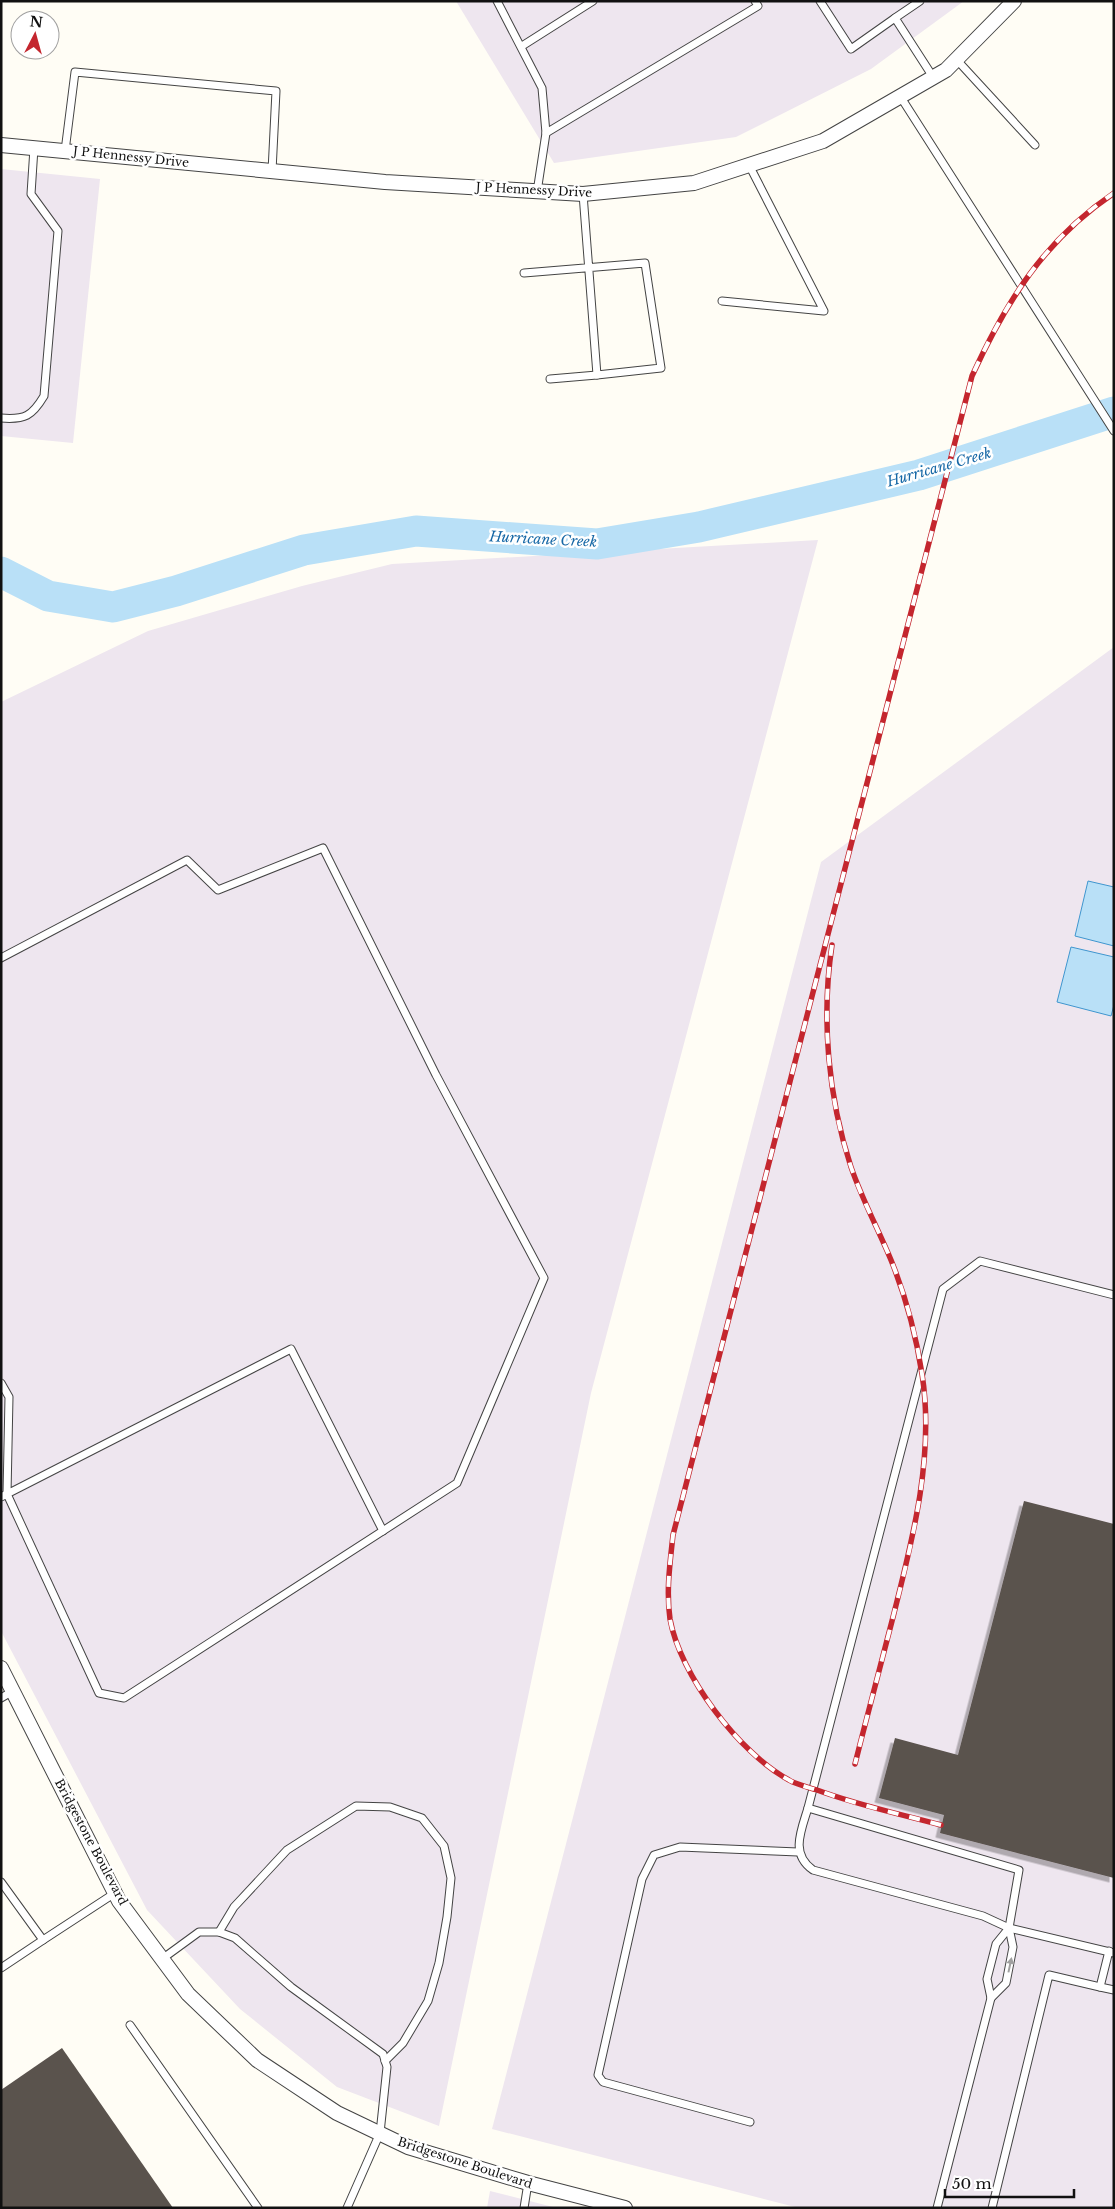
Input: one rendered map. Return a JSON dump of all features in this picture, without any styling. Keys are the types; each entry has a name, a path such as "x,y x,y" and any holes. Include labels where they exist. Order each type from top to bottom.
{"street":[{"name":"J P Hennessy Drive","path":"1,145 385,182 537,192 583,194 694,183 822,141 946,70 1014,1"},
{"name":"Bridgestone Boulevard","path":"1,1668 7,1694 114,1893 188,1994 256,2060 337,2113 408,2147 528,2183 625,2208"}],"lane":[{"path":"497,1 522,46 542,88 546,133 537,192"},
{"path":"522,46 593,1"},
{"path":"546,133 758,6 755,1"},
{"path":"820,1 851,49 920,1"},
{"path":"895,18 933,77"},
{"path":"956,59 1035,145"},
{"path":"66,151 75,72 276,91 272,171"},
{"path":"900,96 1112,428"},
{"path":"1,418 16,420 34,413 44,396 58,231 31,194 34,148"},
{"path":"722,301 824,311 749,165"},
{"path":"583,194 596,376"},
{"path":"524,273 645,263 661,368 596,376 550,379"},
{"path":"1,958 187,860 218,890 323,848 436,1075 544,1278 457,1483 124,1698 99,1693 4,1496 9,1398 1,1383"},
{"path":"1100,1987 1112,1952 1009,1928 983,1916 813,1870 804,1863 798,1852 943,1289 980,1261 1114,1295"},
{"path":"4,1496 291,1349 383,1531"},
{"path":"218,1932 234,1906 286,1850 356,1806 390,1807 422,1818 444,1846 451,1878 447,1917 428,2001 403,2043 385,2061"},
{"path":"808,1808 1019,1870 1009,1928 1013,1947 1006,1983 991,1998"},
{"path":"750,2122 603,2082 598,2075 642,1879 654,1855 680,1847 798,1852"},
{"path":"1,1882 43,1940"},
{"path":"1,1968 114,1893"},
{"path":"937,2208 991,1998 987,1978 996,1944 1009,1928"},
{"path":"162,1958 199,1932 218,1932 235,1938 292,1987 383,2054 387,2067 380,2134 347,2208"},
{"path":"992,2208 1049,1975 1114,1990"},
{"path":"130,2025 258,2208"},
{"path":"524,2208 528,2183"}],"shaded area":[{"path":"456,1 964,1 871,69 736,137 554,163"},
{"path":"1,169 100,179 73,443 1,436"},
{"path":"818,540 591,1393 439,2126 337,2087 240,2009 147,1910 1,1631 1,702 148,631 302,586 392,564"},
{"path":"1114,647 1114,2208 799,2208 492,2129 821,862"},
{"path":"490,2191 557,2208 487,2208"}],"water":[{"path":"1088,881 1114,887 1114,946 1075,936"},
{"path":"1071,947 1114,957 1114,1005 1111,1016 1057,1002"}],"building":[{"path":"1024,1501 1114,1524 1114,1878 940,1833 944,1815 879,1798 895,1738 958,1755"},
{"path":"62,2048 173,2208 1,2208 1,2090"}],"waterway":[{"name":"Hurricane Creek","path":"1,572 48,596 113,607 176,591 304,550 416,531 597,544 699,527 919,475 1114,412"}],"railway":[{"path":"941,1825 863,1805 795,1783 770,1768 732,1732 714,1710 699,1687 676,1641 670,1619 668,1588 673,1535 972,376 1013,298 1047,252 1089,211 1114,193"},
{"path":"832,945 827,1001 827,1029 832,1085 837,1113 855,1179 891,1260 914,1331 922,1374 926,1436 914,1530 855,1764"}]}
